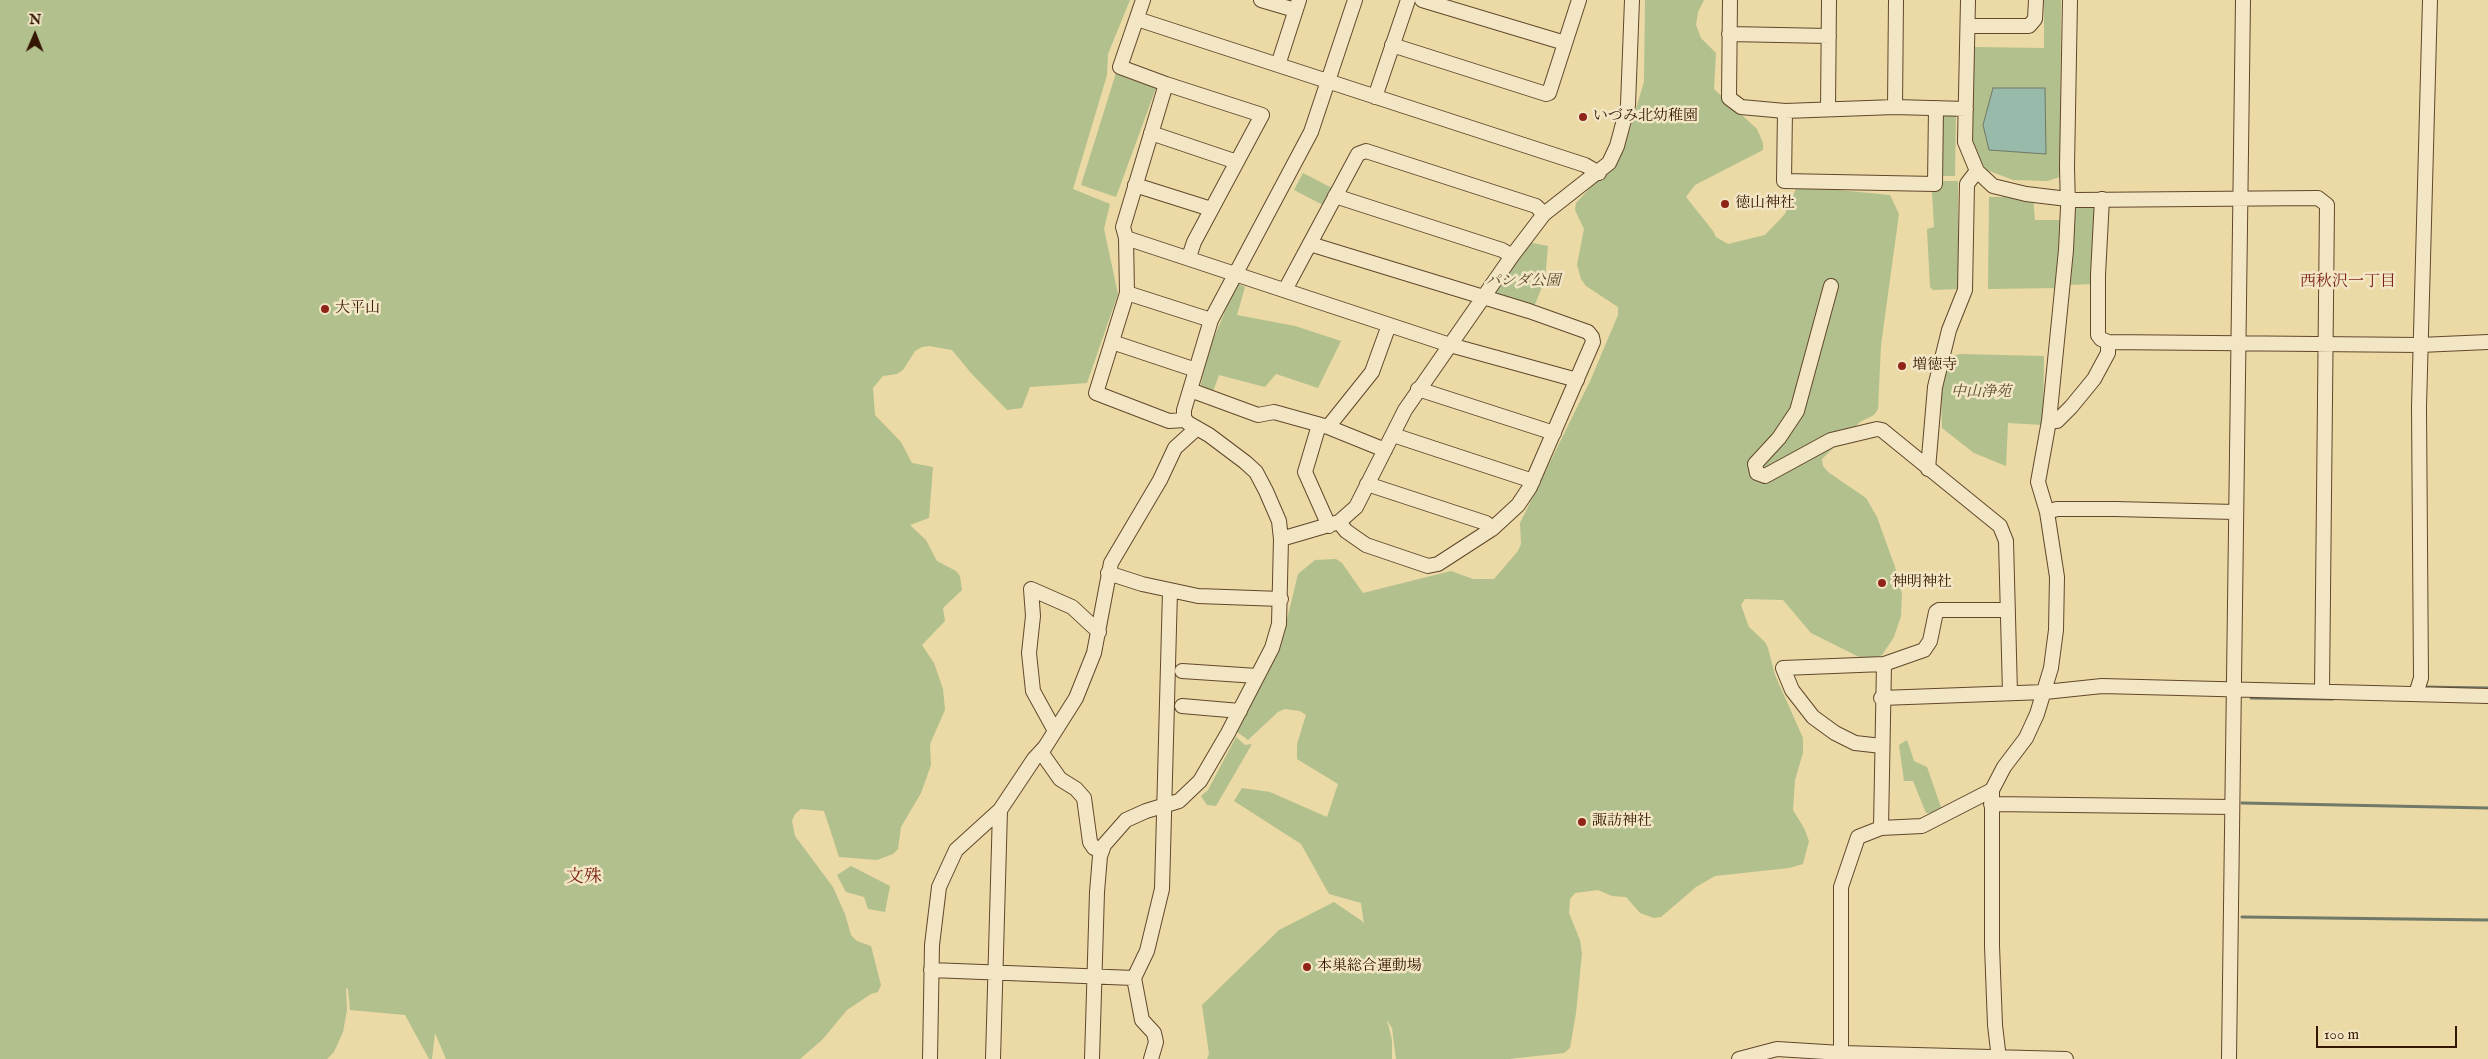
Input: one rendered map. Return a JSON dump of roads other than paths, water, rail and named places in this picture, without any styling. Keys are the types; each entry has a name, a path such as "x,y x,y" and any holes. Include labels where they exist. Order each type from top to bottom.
{"street":[{"path":"1143,0 1120,67 1262,115 1194,242 1189,258"},
{"path":"1261,0 1297,5 1278,65"},
{"path":"1191,424 1184,410 1212,320 1311,132 1355,0"},
{"path":"1375,97 1408,0"},
{"path":"1422,0 1565,44"},
{"path":"1392,45 1546,94 1549,93 1579,0"},
{"path":"1281,539 1334,524 1356,507 1392,435 1418,389 1512,256 1544,214 1599,173 1609,163 1625,121 1632,0"},
{"path":"1730,0 1729,98 1741,107 1785,110 1895,107 1966,109"},
{"path":"1828,109 1829,0"},
{"path":"1895,107 1896,0"},
{"path":"1968,0 1965,142 1977,171 1993,186 2002,190 2067,197 2076,200 2318,198 2327,205 2322,691"},
{"path":"1968,26 2029,26 2035,19 2036,0"},
{"path":"1999,1059 1995,1025 1992,946 1991,797 2004,767 2026,738 2045,692 2056,630 2057,577 2047,512 2038,482 2049,421 2066,250 2070,0"},
{"path":"2229,1059 2232,690 2235,675 2235,512 2243,0"},
{"path":"2416,694 2421,678 2419,584 2420,346 2430,0"},
{"path":"1136,19 1585,165 1599,173"},
{"path":"1729,34 1829,36"},
{"path":"1092,1059 1097,892 1102,851 1116,829 1126,820 1146,811 1179,801 1200,782 1240,711 1272,648 1279,624 1281,539 1279,521 1256,472 1221,443 1191,424 1169,420 1096,393 1127,293 1126,238 1123,227 1166,84"},
{"path":"1785,110 1784,182 1935,184 1936,108"},
{"path":"1151,133 1237,162"},
{"path":"1285,290 1358,154 1366,151 1536,206 1544,214"},
{"path":"1928,469 1935,387 1949,330 1965,290 1967,184 1977,171"},
{"path":"1136,185 1211,209"},
{"path":"1335,196 1502,250 1512,256"},
{"path":"2102,200 2098,275 2098,335 2101,339 2108,342 2420,346 2488,342"},
{"path":"1126,238 1450,345 1577,380"},
{"path":"1310,244 1529,311 1588,332 1593,342 1533,481 1518,506 1492,529 1438,564 1428,566 1366,545 1334,524 1305,472 1324,426 1372,372 1388,325"},
{"path":"1831,286 1797,411 1779,438 1755,464 1757,473 1764,476 1831,440 1877,429 1882,430 2000,526 2004,532 2010,693"},
{"path":"1127,293 1212,320"},
{"path":"1112,342 1196,370"},
{"path":"2049,421 2057,421 2094,379 2105,360 2108,342"},
{"path":"1418,389 1554,433"},
{"path":"1190,390 1258,415 1274,412 1324,426 1386,450"},
{"path":"930,1059 931,970 939,887 956,850 1000,810 1013,788 1055,731 1083,683 1100,632 1108,572 1160,480 1175,448 1191,424"},
{"path":"1392,435 1533,481"},
{"path":"1368,484 1486,522 1492,529"},
{"path":"2047,512 2057,509 2235,512"},
{"path":"1108,572 1170,591 1198,596 1280,599"},
{"path":"1055,731 1033,691 1029,654 1033,616 1031,589 1072,607 1100,632"},
{"path":"1151,1059 1156,1042 1154,1034 1142,1020 1134,978 1147,951 1162,889 1166,806 1166,711 1170,591"},
{"path":"1882,746 1855,743 1835,733 1813,717 1792,690 1783,668 1884,664 1924,650 1930,641 1936,612 1940,610 2008,610"},
{"path":"1881,828 1884,664"},
{"path":"1182,671 1257,676"},
{"path":"1882,698 2045,692 2102,686 2488,696"},
{"path":"1182,706 1240,711"},
{"path":"1041,752 1060,779 1076,789 1084,798 1090,842 1094,848 1102,851"},
{"path":"1840,1053 1841,887 1858,836 1881,828 1922,826 1991,797 2232,807"},
{"path":"993,1059 1000,810"},
{"path":"931,970 1134,978"},
{"path":"1739,1059 1777,1049 1999,1059 2066,1059"}],"waterway":[{"path":"2422,687 2488,688"},
{"path":"2251,698 2333,699"},
{"path":"2242,803 2488,808"},
{"path":"2242,917 2488,920"}],"place":[{"name":"いづみ北幼稚園","path":"1583,117"},
{"name":"徳山神社","path":"1725,204"},
{"name":"大平山","path":"325,309"},
{"name":"増徳寺","path":"1902,366"},
{"name":"神明神社","path":"1882,583"},
{"name":"諏訪神社","path":"1582,822"},
{"name":"本巣総合運動場","path":"1307,967"}],"district":[{"name":"西秋沢一丁目","path":"2348,283"},
{"name":"文殊","path":"584,878"}],"park label":[{"name":"パンダ公園","path":"1523,282"},
{"name":"中山浄苑","path":"1981,393"}]}
